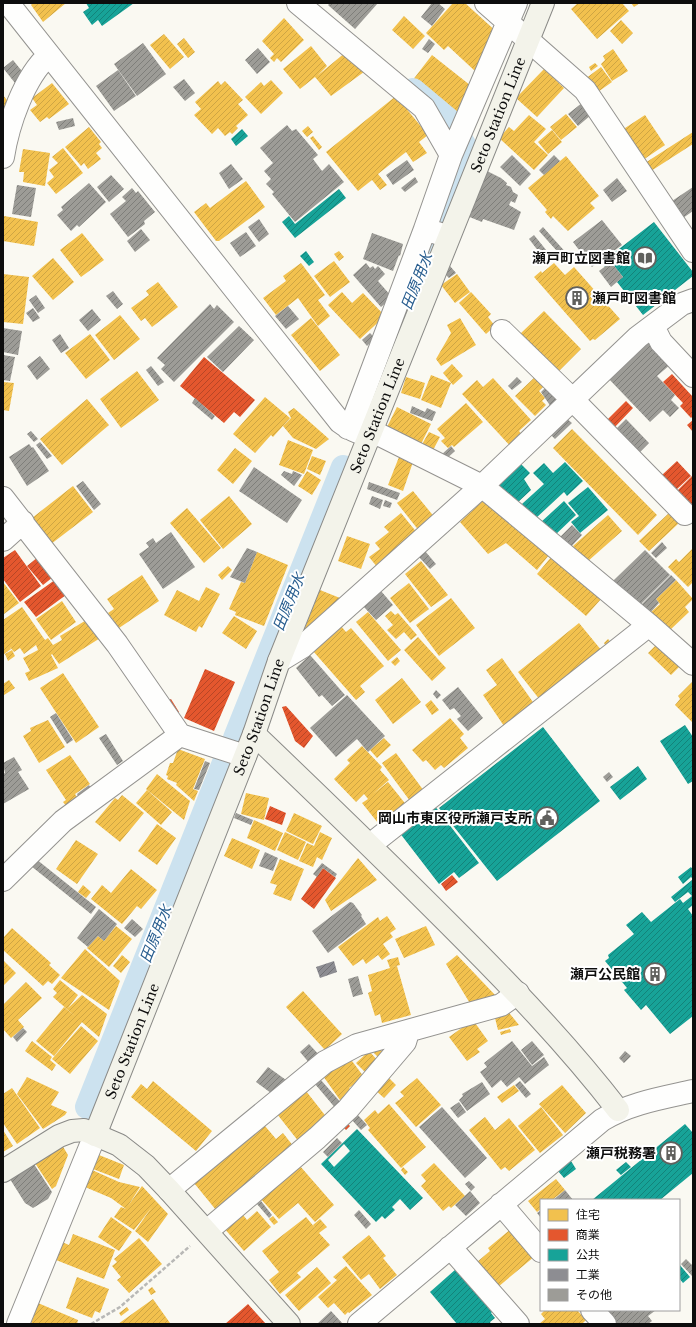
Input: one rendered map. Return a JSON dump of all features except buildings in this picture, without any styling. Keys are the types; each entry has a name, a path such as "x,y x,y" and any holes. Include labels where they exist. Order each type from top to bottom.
{"main road":[{"name":"Seto Station Line","path":"95,1135 254,734 279,661 369,437 437,233 543,3"},
{"path":"254,734 370,845 518,993 601,1088 618,1110"},
{"path":"3,1170 58,1136 72,1131 84,1130 119,1145 146,1166 169,1190 289,1324"}],"street":[{"path":"8,3 340,422 348,428 369,437 380,435 482,486 649,625 693,664"},
{"path":"298,3 424,108 451,154"},
{"path":"486,3 512,13 527,39 586,90 693,251"},
{"path":"348,428 437,233 451,154 512,13"},
{"path":"3,157 22,94 41,62 49,56"},
{"path":"279,661 302,647 482,486 572,398 638,337 682,304 693,300"},
{"path":"653,326 661,342 693,376"},
{"path":"502,331 572,398 685,514"},
{"path":"3,498 117,644 180,735 245,756"},
{"path":"3,540 23,522"},
{"path":"370,845 649,625"},
{"path":"3,880 63,821 180,735"},
{"path":"169,1190 325,1062 357,1045 501,1005 518,993"},
{"path":"207,1231 317,1138 348,1109 405,1042 408,1032"},
{"path":"359,1324 602,1120 618,1110 693,1091"},
{"path":"18,1324 95,1135"},
{"path":"501,1204 540,1249"},
{"path":"450,1247 518,1324"},
{"path":"593,1311 605,1324"}],"path":[{"path":"91,1324 120,1307 207,1231"}],"waterway":[{"name":"田原用水","path":"407,305 469,153 450,121 413,90"},
{"name":"田原用水","path":"235,738 343,467"},
{"name":"田原用水","path":"87,1107 225,760"}],"place":[{"name":"瀬戸町立図書館","path":"645,258"},
{"name":"瀬戸町図書館","path":"577,298"},
{"name":"岡山市東区役所瀬戸支所","path":"547,818"},
{"name":"瀬戸公民館","path":"655,974"},
{"name":"瀬戸税務署","path":"671,1153"}]}
